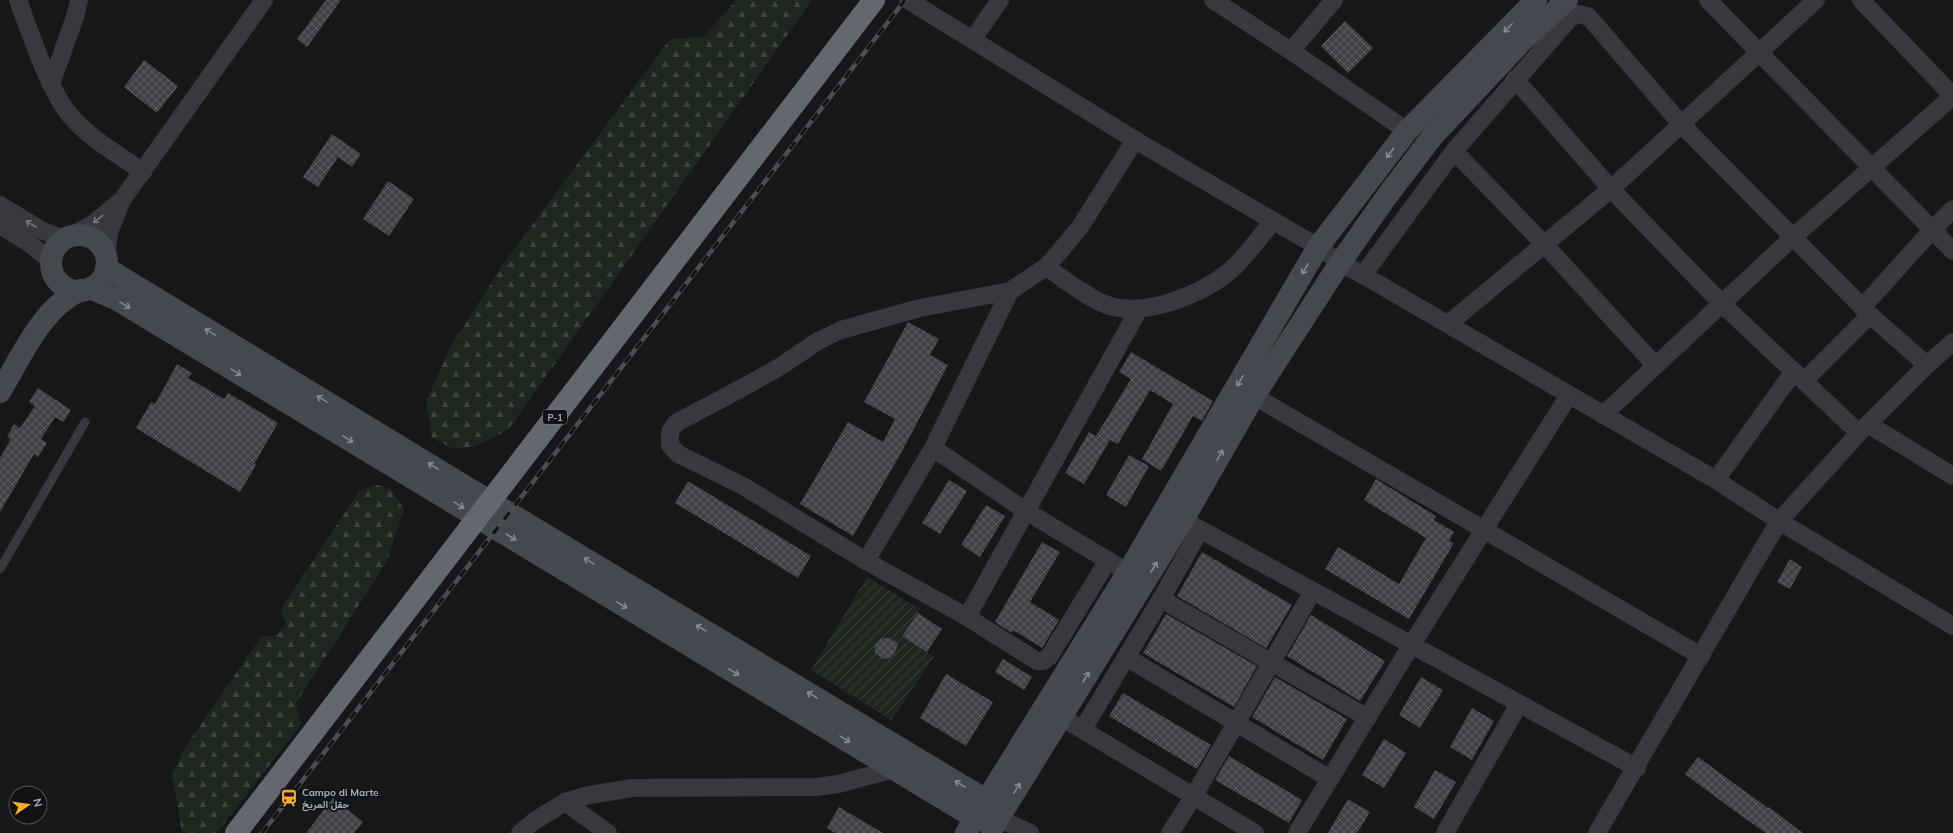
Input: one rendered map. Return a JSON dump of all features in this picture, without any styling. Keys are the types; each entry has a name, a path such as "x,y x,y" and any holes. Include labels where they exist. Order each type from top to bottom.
{"highway":[{"name":"P-1","path":"236,833 874,0"}],"street":[{"path":"18,0 51,84 68,114 89,134 143,172"},
{"path":"51,84 75,17 79,0"},
{"path":"46,316 52,283 51,266 57,245 93,224 122,200 264,0"},
{"path":"908,0 974,39 1136,140 1273,222 1318,247 1340,263 1716,480 1779,521 1953,626"},
{"path":"974,39 1000,0"},
{"path":"1214,0 1407,131"},
{"path":"1290,51 1334,0"},
{"path":"1083,729 1161,599 1182,520 1318,247 1407,131 1536,0"},
{"path":"982,826 1061,718 1182,520 1254,396 1340,263 1432,137 1523,40 1567,0"},
{"path":"1708,0 1953,251"},
{"path":"1448,324 1611,188 1816,0"},
{"path":"1603,415 1792,238 1953,96 1861,0"},
{"path":"1363,275 1454,151 1515,79 1570,18 1579,14 1588,16 1681,124 1792,238 1866,311 1927,365"},
{"path":"1515,79 1611,188 1722,304 1799,376 1864,429 1953,476"},
{"path":"1108,560 1049,657 1043,661 1038,661 967,617 866,560 743,486 678,454 670,445 670,432 676,423 782,366 818,341 841,330 920,308 1010,291 1046,266 1080,227 1136,140"},
{"path":"1454,151 1544,244 1655,365"},
{"path":"0,392 46,316 61,301 70,295 86,289 100,280 106,263 109,232 122,200"},
{"path":"0,205 39,229 67,238 80,235 89,237 97,242 103,250 106,263 484,509 982,826 1030,833"},
{"path":"1716,480 1799,376 1866,311 1932,229 1953,209"},
{"path":"1046,266 1100,302 1121,308 1139,309 1190,295 1211,284 1232,269 1273,222"},
{"path":"0,225 30,244 51,266 60,283 74,290 86,289 116,299 484,509 986,800"},
{"path":"866,560 934,448 1010,291"},
{"path":"967,617 1139,309"},
{"path":"1597,833 1779,521 1864,429 1927,365 1952,345"},
{"path":"1297,833 1412,644 1569,395"},
{"path":"1254,396 1700,656"},
{"path":"934,448 1026,511 1128,572"},
{"path":"982,826 986,800 1128,572 1182,520"},
{"path":"1182,520 1412,644 1636,768"},
{"path":"1170,833 1314,591"},
{"path":"1161,599 1368,718"},
{"path":"1126,658 1330,779"},
{"path":"1445,833 1519,704"},
{"path":"1061,718 1083,729 1192,797 1255,833"},
{"path":"520,833 533,822 565,802 589,795 633,788 816,786 838,784 894,769"},
{"path":"565,802 608,833"}],"lane":[{"path":"0,569 85,422"}],"green space":[{"path":"737,0 812,0 508,430 473,447 452,448 432,438 426,401 452,344 504,263 670,39 703,37"},
{"path":"377,485 390,488 404,509 386,563 296,703 301,724 217,833 182,833 172,775 186,746 261,637 278,634 286,624 281,609 359,491"},
{"path":"867,577 920,609 903,636 934,657 891,720 811,670"}],"building":[{"path":"326,0 341,0 307,47 297,39"},
{"path":"1345,21 1373,48 1348,73 1321,46"},
{"path":"144,60 178,86 157,113 124,87"},
{"path":"332,134 361,154 352,167 338,157 318,187 303,177"},
{"path":"388,181 414,199 389,236 363,219"},
{"path":"908,322 939,339 930,355 948,365 901,453 853,536 800,504 848,422 883,442 895,419 864,402"},
{"path":"1131,352 1213,401 1202,421 1193,416 1161,471 1142,459 1173,404 1150,390 1118,444 1110,440 1084,484 1065,473 1089,432 1096,436 1131,379 1119,372"},
{"path":"177,364 192,373 188,378 224,399 228,393 278,423 254,464 256,465 240,492 136,428 151,402 155,404"},
{"path":"38,388 71,410 63,422 55,417 41,439 47,443 38,457 34,454 0,512 0,458 11,439 7,437 14,424 20,428 35,406 29,402"},
{"path":"1129,455 1149,466 1126,507 1106,495"},
{"path":"1376,479 1436,516 1434,520 1454,532 1449,541 1454,543 1409,619 1325,569 1338,547 1399,584 1426,538 1364,500"},
{"path":"949,480 967,491 940,534 922,523"},
{"path":"688,481 811,556 798,578 675,503"},
{"path":"986,505 1005,516 980,557 961,545"},
{"path":"1042,542 1060,552 1030,602 1059,620 1042,648 1013,630 1012,633 995,622"},
{"path":"1202,552 1292,605 1266,648 1177,596"},
{"path":"1790,559 1802,567 1790,589 1777,582"},
{"path":"918,613 942,629 927,652 902,636"},
{"path":"1166,614 1257,666 1234,707 1143,653"},
{"path":"1311,615 1385,661 1360,701 1287,656"},
{"path":"882,638 889,638 898,643 895,653 890,658 883,659 875,652 875,645"},
{"path":"1003,659 1032,677 1024,690 995,672"},
{"path":"946,674 993,702 966,746 920,718"},
{"path":"1275,677 1347,719 1323,760 1252,717"},
{"path":"1421,677 1443,690 1420,728 1399,715"},
{"path":"1123,693 1211,745 1197,769 1109,716"},
{"path":"1472,708 1494,721 1472,760 1450,747"},
{"path":"1384,739 1406,753 1384,788 1362,775"},
{"path":"1229,756 1302,800 1289,823 1215,780"},
{"path":"1698,757 1803,833 1766,833 1740,815 1685,774"},
{"path":"1435,770 1456,782 1434,819 1414,807"},
{"path":"333,798 363,822 354,833 306,833"},
{"path":"1348,799 1370,812 1357,833 1328,833"},
{"path":"839,807 883,833 835,833 827,828"}],"railway":[{"path":"262,833 905,0"}],"place":[{"name":"Campo di Marte حقل المريخ","path":"289,798"}]}
